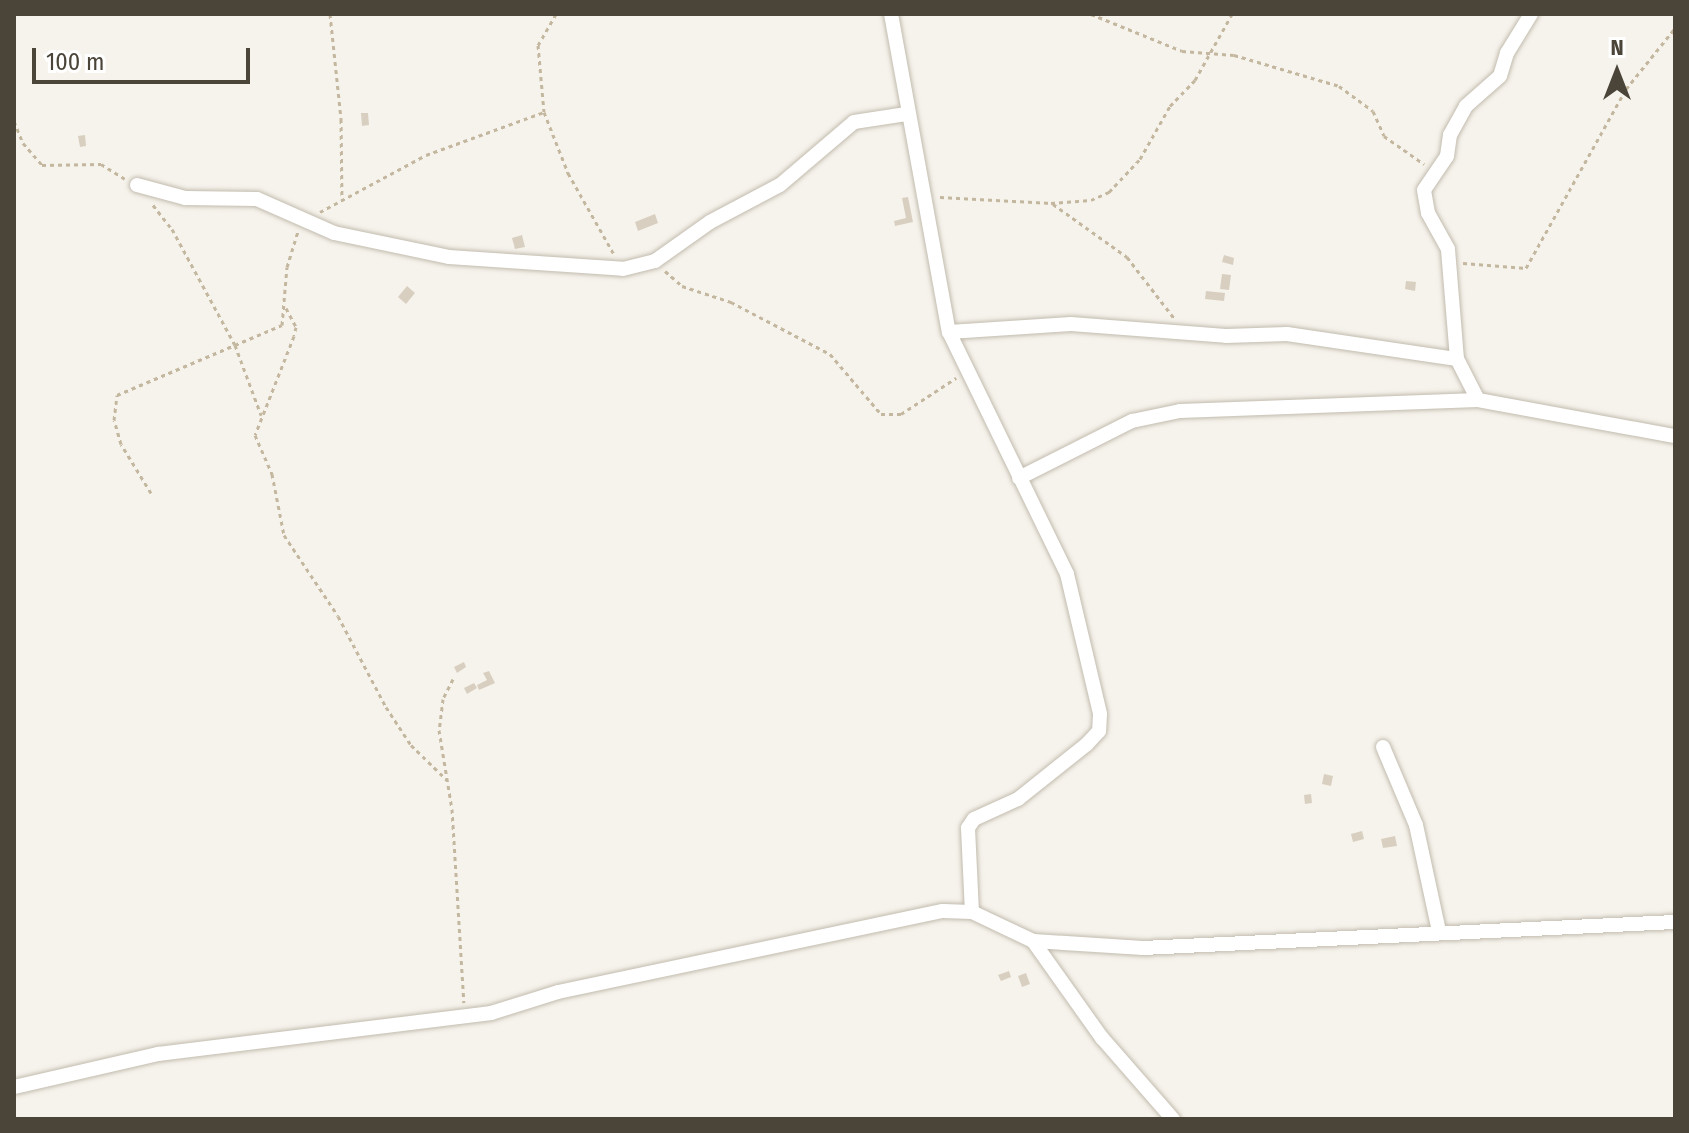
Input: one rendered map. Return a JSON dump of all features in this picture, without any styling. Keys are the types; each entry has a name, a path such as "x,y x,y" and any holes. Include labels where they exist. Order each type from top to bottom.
{"street":[{"path":"891,14 920,194 949,332 965,371 1067,574 1100,714 1099,731 1018,799 974,819 968,828 972,912"},
{"path":"1478,400 1457,359 1449,309 1451,265 1424,196 1433,172 1447,156 1450,135 1466,106 1500,76 1507,53 1531,14"},
{"path":"137,185 185,198 257,199 302,222 449,257 623,269 655,261 710,222 809,165 846,127 906,114"},
{"path":"949,332 1071,324 1187,333 1287,334 1457,359"},
{"path":"1019,478 1132,421 1180,411 1478,400 1675,436"},
{"path":"1383,747 1416,825 1439,931"},
{"path":"14,1087 158,1054 465,1017 943,911 972,912 1033,941 1193,949 1266,939 1675,922"},
{"path":"1033,941 1102,1038 1173,1119"}],"path":[{"path":"330,14 341,119 342,200"},
{"path":"556,14 538,45 544,112 568,173 623,269"},
{"path":"1091,14 1182,51 1211,53 1339,86 1373,111 1384,136 1433,172"},
{"path":"920,194 1051,203 1091,200 1109,192 1140,159 1170,106 1211,53 1232,14"},
{"path":"1451,265 1526,268 1626,89 1675,28"},
{"path":"151,493 121,444 114,420 117,395 282,325 287,267 302,222 426,155 544,112"},
{"path":"14,121 23,143 42,165 101,164 137,185 172,229 235,345 261,416"},
{"path":"1051,203 1127,257 1187,333"},
{"path":"655,261 682,286 731,302 830,354 881,414 901,414 965,371"},
{"path":"284,305 296,327 294,336 255,435 272,474 284,535 403,732 447,780"},
{"path":"453,679 440,713 465,1017"}],"building":[{"path":"361,113 368,113 369,125 362,126"},
{"path":"85,135 86,146 80,147 78,136"},
{"path":"908,197 913,222 895,226 894,221 906,218 902,198"},
{"path":"655,214 658,223 638,231 635,222"},
{"path":"522,235 525,247 515,249 512,238"},
{"path":"1224,255 1234,258 1233,265 1222,262"},
{"path":"1222,274 1231,275 1229,290 1220,289"},
{"path":"1406,281 1416,282 1415,291 1405,289"},
{"path":"407,286 415,293 406,304 398,297"},
{"path":"1206,291 1225,293 1224,301 1205,299"},
{"path":"464,662 466,667 457,673 454,667"},
{"path":"489,671 495,683 479,690 477,685 487,680 483,673"},
{"path":"474,683 477,688 467,694 464,688"},
{"path":"1324,774 1333,776 1331,786 1322,784"},
{"path":"1311,794 1312,803 1305,804 1304,795"},
{"path":"1362,831 1364,839 1353,842 1351,834"},
{"path":"1395,836 1397,846 1383,848 1381,839"},
{"path":"1009,971 1011,977 1001,981 998,975"},
{"path":"1026,973 1030,984 1022,987 1018,976"}]}
